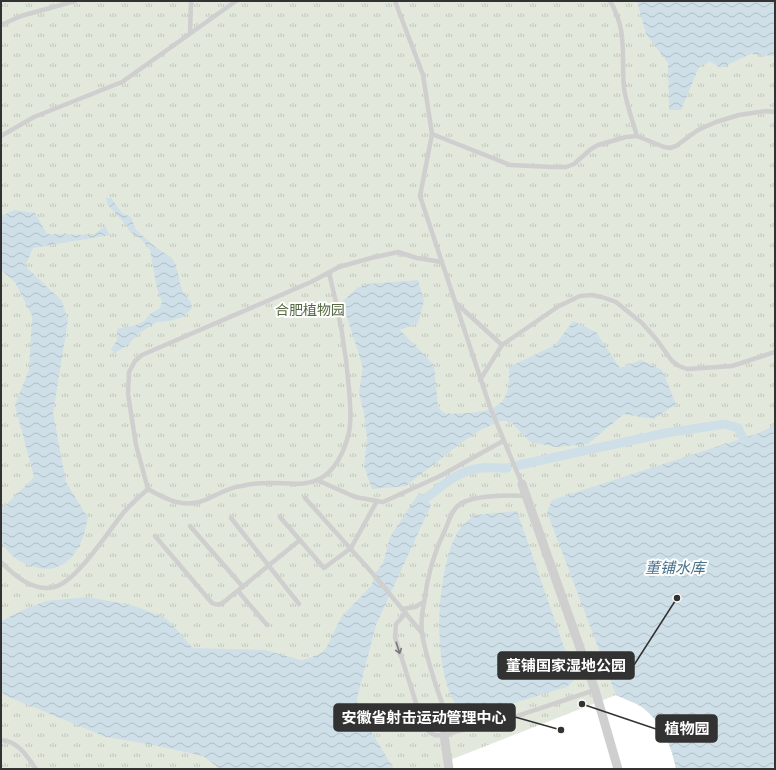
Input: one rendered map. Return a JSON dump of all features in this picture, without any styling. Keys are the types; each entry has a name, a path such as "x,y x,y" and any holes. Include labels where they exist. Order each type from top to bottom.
{"street":[{"path":"522,484 595,690 618,769"},
{"path":"444,735 449,769"}],"lane":[{"path":"1,25 21,16 75,1"},
{"path":"190,33 191,1"},
{"path":"1,136 34,116 122,82 236,1"},
{"path":"396,1 422,75 432,134 420,196 480,380 503,441 522,484"},
{"path":"610,1 623,34 624,90 637,136"},
{"path":"432,134 510,165 553,168 566,167 574,164 591,149 598,145 626,137 637,136 670,148 676,146 698,130 716,122 739,115 766,111 775,112"},
{"path":"329,273 345,347 351,409 349,431 345,447 336,464 325,476 308,483 265,483 239,486 203,501 186,504 167,500 148,489 136,445 128,394 129,372 135,361 142,355 152,349 304,285 339,267 398,252 417,258 442,262"},
{"path":"480,380 502,345 559,306 580,296 592,295 616,302 642,323 657,340 672,361 687,369 732,366 775,352"},
{"path":"455,302 502,345"},
{"path":"317,480 355,497 377,501 387,500 440,476 503,441"},
{"path":"1,562 13,574 29,584 54,588 63,584 75,574 125,511 148,489"},
{"path":"467,729 454,724 446,714 432,671 422,633 424,602 433,562 441,539 456,507 471,500 501,495 526,496"},
{"path":"305,498 351,548 422,633"},
{"path":"280,517 324,568 351,548 377,501"},
{"path":"231,518 299,604"},
{"path":"190,526 243,586"},
{"path":"155,536 212,603 217,605 221,604 238,591 300,540"},
{"path":"238,591 267,625"},
{"path":"424,602 404,611 396,624 395,637 423,725 434,735 444,735 467,729 478,729 595,690"},
{"path":"1,740 7,740 22,749 36,769"}],"green space":[{"name":"合肥植物园","path":"1,1 775,1 775,767 767,769 676,769 672,752 665,735 655,719 642,707 616,695 445,762 445,769 1,769"}],"water":[{"path":"637,1 775,1 775,56 751,54 720,68 710,61 699,67 681,110 669,110 668,63 646,34"},
{"path":"106,198 111,198 122,213 131,217 136,230 154,246 173,259 180,284 184,294 191,302 192,308 183,317 169,321 157,322 138,334 129,344 115,353 111,350 117,340 117,329 136,325 144,321 150,314 160,308 162,302 157,288 150,250 140,238 129,231 127,226 107,204"},
{"path":"14,210 35,213 47,234 93,235 105,226 110,235 33,248 25,266 62,301 68,320 53,413 66,482 88,518 84,536 77,551 71,558 59,566 44,569 26,564 12,555 6,549 2,541 1,534 1,510 34,477 15,405 29,370 32,316 15,282 1,270 1,216"},
{"path":"418,280 424,301 418,323 400,330 434,365 438,407 444,413 449,414 484,411 499,404 505,398 508,389 509,367 555,345 573,321 596,332 620,368 641,360 662,370 676,404 654,419 624,414 588,444 556,447 530,442 513,424 506,421 501,421 482,429 461,443 406,486 372,489 364,466 367,438 364,413 359,392 363,367 342,302 357,288 368,284"},
{"name":"董铺水库","path":"775,425 775,767 767,769 676,769 672,752 665,735 655,719 642,707 616,695 547,512 552,500 759,433"},
{"path":"419,493 426,498 431,505 376,625 357,698 358,708 363,718 394,769 220,769 203,756 148,744 106,737 4,695 1,691 1,621 46,601 87,597 131,605 161,616 169,621 193,648 265,650 301,660 323,652 342,616 372,585 374,575 383,563 390,537"},
{"path":"517,511 575,679 567,687 470,716 458,708 449,691 443,671 439,623 444,574 449,553 456,535 474,515"}],"waterway":[{"path":"519,465 666,433 725,424 738,428 744,440"},
{"path":"426,498 462,473 483,468 507,468"}],"place":[{"name":"董铺国家湿地公园","path":"677,598"},
{"name":"植物园","path":"582,704"},
{"name":"安徽省射击运动管理中心","path":"561,730"}]}
